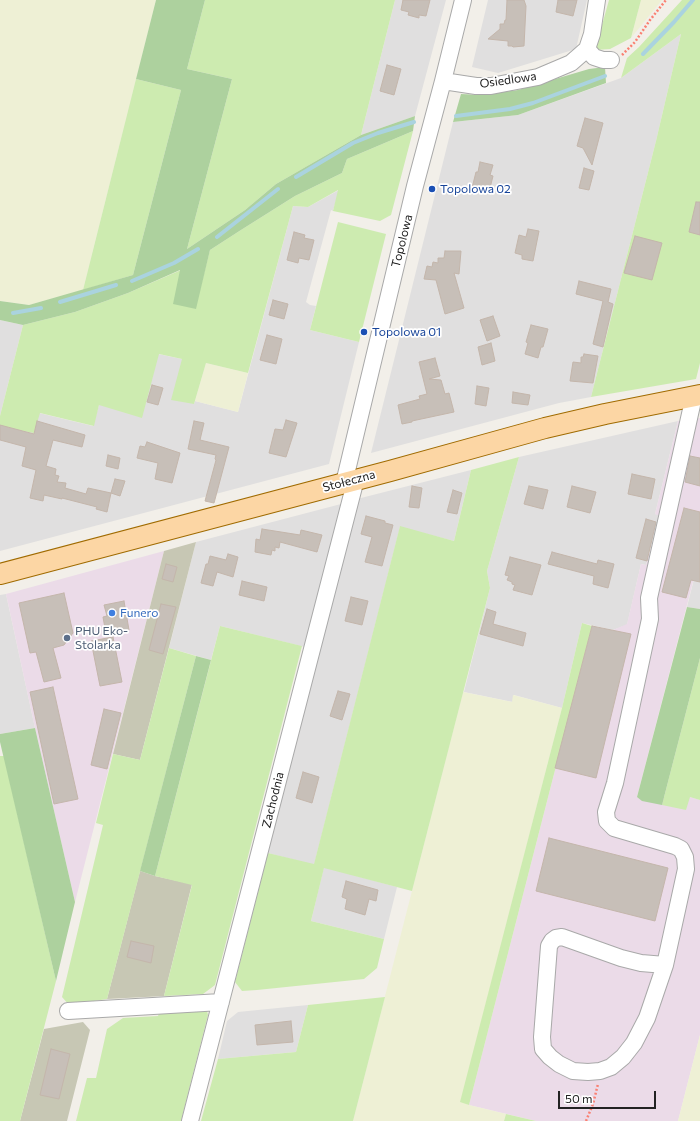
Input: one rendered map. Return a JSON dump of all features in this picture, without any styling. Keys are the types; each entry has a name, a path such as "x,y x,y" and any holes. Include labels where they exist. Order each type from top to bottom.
{"main road":[{"name":"Stołeczna","path":"0,574 545,428 605,414 697,396"}],"street":[{"name":"Topolowa","path":"350,481 413,194 463,0"},
{"path":"597,0 592,34 587,49 594,57 603,60 611,60"},
{"name":"Osiedlowa","path":"443,81 476,86 491,86 538,77 571,63 587,49"},
{"path":"664,965 641,963 621,958 562,937 556,938 549,946 542,1037 543,1049 559,1064 573,1071 600,1071 611,1067 623,1057 634,1043 647,1018 664,965 686,869 685,857 681,850 675,846 614,828 607,822 606,812 615,783 650,619 649,598 697,396"},
{"name":"Zachodnia","path":"190,1121 221,1002 350,481"},
{"path":"68,1011 221,1002"}],"path":[{"path":"611,60 624,54 635,42 666,0"},
{"path":"586,1121 594,1104 600,1071"}],"shaded area":[{"path":"0,0 156,0 83,290 29,305 0,301"},
{"path":"395,0 446,0 415,116 361,135"},
{"path":"488,0 587,0 576,49 498,73 472,67"},
{"path":"641,0 662,0 631,38"},
{"path":"681,34 656,141 591,397 559,403 371,453 453,122 518,115 621,78"},
{"path":"339,190 333,211 331,210 306,302 310,305 316,306 310,330 359,342 329,464 0,551 0,426 39,413 93,426 99,405 158,354 182,359 194,404 195,401 238,412 293,206 308,207"},
{"path":"0,320 23,325 0,416"},
{"path":"206,363 248,373 238,412 195,401"},
{"path":"700,418 700,555 637,797 690,797 700,800 700,1035 678,1121 536,1121 469,1105 592,626 613,630 627,624 641,564 646,565 660,516 655,514 678,421"},
{"path":"678,421 655,514 660,515 646,565 641,564 627,625 613,630 582,623 562,708 514,695 513,702 464,692 490,588 487,571 519,457"},
{"path":"471,470 454,541 400,527 314,865 268,853 357,499"},
{"path":"341,504 305,647 220,626 211,660 169,648 196,542"},
{"path":"196,542 140,760 113,754 164,551"},
{"path":"164,551 75,902 6,594"},
{"path":"700,555 700,609 687,607"},
{"path":"6,594 35,728 0,734 0,595"},
{"path":"463,692 512,702 513,695 562,708 461,1101 469,1105 506,1114 504,1121 353,1121"},
{"path":"324,867 397,887 384,939 311,921"},
{"path":"140,871 155,876 192,884 164,996 107,999"},
{"path":"308,1005 296,1052 218,1059 227,1021 238,1012"},
{"path":"83,1022 90,1030 67,1121 20,1121 44,1029"},
{"path":"700,1035 700,1121 678,1121"}],"green space":[{"path":"156,0 205,0 187,69 232,79 187,249 245,210 276,184 361,135 415,116 413,131 347,159 342,173 295,196 210,250 196,309 173,304 180,270 128,293 75,312 23,325 0,320 0,301 29,305 133,275 181,90 136,79"},
{"path":"205,0 395,0 361,135 276,184 245,210 187,249 232,79 187,69"},
{"path":"609,0 641,0 631,38 610,49 595,50"},
{"path":"682,0 700,0 700,363 696,379 591,397 656,141 681,34 621,78 627,58"},
{"path":"605,67 606,83 518,115 453,122 461,94 481,95 518,90 589,69"},
{"path":"136,79 181,90 133,275 83,290"},
{"path":"413,131 391,215 380,221 333,211 338,190 308,207 293,206 248,373 206,363 194,404 171,400 182,359 159,354 142,418 99,405 94,426 40,413 34,433 0,426 0,416 23,325 75,312 128,293 181,270 195,309 210,250 295,196 342,173 347,159"},
{"path":"338,222 386,234 359,342 310,330"},
{"path":"519,457 487,571 490,588 412,891 324,868 311,921 384,939 377,968 364,979 242,991 235,982 268,853 314,864 400,526 454,541 471,470"},
{"path":"687,607 700,609 700,658 662,805 642,801 637,797"},
{"path":"582,623 592,626 469,1105 460,1102 562,708"},
{"path":"220,626 302,646 215,985 203,994 164,996 192,885 155,876"},
{"path":"169,648 196,656 107,999 69,1005 62,997 103,825 96,823 113,754 140,760"},
{"path":"196,656 211,660 155,876 140,871"},
{"path":"700,658 700,800 690,797 686,810 662,805"},
{"path":"35,728 75,902 56,981 0,742 0,734"},
{"path":"0,756 4,756 56,981 20,1121 0,1121"},
{"path":"385,997 353,1121 201,1121 218,1059 296,1052 308,1005"},
{"path":"202,1008 207,1011 208,1015 181,1121 76,1121 87,1078 96,1078 107,1029 123,1018 158,1016 160,1010"},
{"path":"506,1114 536,1121 504,1121"}],"building":[{"path":"403,0 430,0 426,16 419,15 419,18 408,15 409,12 401,10"},
{"path":"507,0 524,0 526,6 524,46 513,47 508,46 508,41 488,39 500,29 500,24 504,24 506,20"},
{"path":"558,0 577,0 573,16 556,12"},
{"path":"387,65 401,69 394,95 380,91"},
{"path":"585,118 603,123 592,165 583,148 577,146"},
{"path":"480,162 493,165 490,175 493,176 489,192 484,191 480,194 477,189 472,188"},
{"path":"584,168 594,171 589,190 579,188"},
{"path":"696,202 700,202 700,235 689,232"},
{"path":"528,229 539,231 533,261 522,259 522,255 515,253 519,235 526,237"},
{"path":"294,232 305,235 304,238 314,240 309,260 299,258 298,263 287,260"},
{"path":"635,236 662,243 652,280 624,273"},
{"path":"445,251 461,251 459,274 454,273 464,308 445,314 436,280 424,279 427,266 432,267 433,262 438,263 438,258 444,258"},
{"path":"579,281 611,289 608,302 613,304 603,347 593,344 603,301 576,294"},
{"path":"273,300 288,304 284,319 269,315"},
{"path":"493,316 500,336 487,341 480,320"},
{"path":"531,325 548,329 538,358 525,354 528,343 526,342"},
{"path":"267,335 282,339 276,364 260,360"},
{"path":"491,343 495,361 482,365 478,347"},
{"path":"584,354 598,356 593,383 570,381 573,362 581,363 581,357 583,357"},
{"path":"435,358 440,376 429,379 441,380 445,394 449,393 454,412 402,424 398,405 420,399 419,396 427,394 419,362"},
{"path":"152,385 163,388 158,405 147,402"},
{"path":"477,386 489,388 486,406 475,404"},
{"path":"513,392 530,395 528,405 512,403"},
{"path":"286,420 297,423 286,457 269,453 275,429 283,430"},
{"path":"37,421 85,435 82,447 53,440 46,466 56,469 55,475 59,476 57,482 66,483 65,488 86,494 88,488 111,493 107,512 96,509 97,507 62,498 44,495 43,501 30,498 36,470 22,466 26,447 0,440 0,425 34,434"},
{"path":"194,421 204,423 200,440 229,447 214,503 205,501 216,455 188,449"},
{"path":"147,442 180,453 172,483 155,479 158,463 137,458 140,446 145,447"},
{"path":"108,455 120,458 118,469 106,466"},
{"path":"690,456 700,458 700,486 685,482"},
{"path":"632,474 655,479 651,499 628,494"},
{"path":"115,479 125,481 120,496 111,493"},
{"path":"412,486 422,488 419,508 409,507"},
{"path":"529,486 548,490 543,509 524,504"},
{"path":"572,486 596,492 590,513 567,507"},
{"path":"453,490 462,493 457,514 447,512"},
{"path":"684,508 700,512 700,582 691,580 686,598 662,592"},
{"path":"366,516 385,521 385,523 393,525 382,566 365,562 372,537 361,534"},
{"path":"646,519 656,522 647,561 636,558"},
{"path":"262,529 300,535 301,530 322,535 317,552 280,542 279,548 275,547 275,551 272,550 271,555 255,552 256,539 260,540"},
{"path":"552,552 597,564 598,560 614,564 608,588 593,584 594,576 548,564"},
{"path":"228,554 238,557 233,577 217,572 213,586 201,583 206,564 208,564 210,556 226,560"},
{"path":"510,557 541,565 532,595 513,590 515,585 507,580 509,576 505,575"},
{"path":"166,564 177,567 173,582 162,579"},
{"path":"242,581 267,587 264,601 239,595"},
{"path":"64,593 73,633 64,645 53,648 61,678 44,682 36,652 30,653 19,603"},
{"path":"351,597 368,601 362,625 345,621"},
{"path":"124,601 129,630 106,634 103,617 107,616 104,605"},
{"path":"161,604 176,607 163,654 149,650"},
{"path":"487,609 496,612 493,624 526,633 523,646 480,634"},
{"path":"592,626 631,634 596,778 555,768"},
{"path":"113,637 122,682 100,686 91,641"},
{"path":"53,687 78,799 54,804 30,692"},
{"path":"338,691 350,694 342,720 330,716"},
{"path":"104,709 121,713 107,769 91,765"},
{"path":"303,772 319,777 312,803 296,798"},
{"path":"549,838 668,868 655,921 536,891"},
{"path":"346,881 378,890 376,901 369,899 365,915 345,909 347,899 342,897"},
{"path":"131,941 154,946 151,963 127,957"},
{"path":"291,1021 293,1042 257,1045 255,1025"},
{"path":"51,1049 70,1054 59,1099 40,1095"}],"waterway":[{"path":"643,54 693,0"},
{"path":"456,116 510,109 533,103 605,76"},
{"path":"296,177 353,143 378,133 414,122"},
{"path":"217,237 278,189"},
{"path":"132,281 174,263 198,249"},
{"path":"60,302 116,285"},
{"path":"13,313 41,308"}],"place":[{"name":"Topolowa 02","path":"432,189"},
{"name":"Topolowa 01","path":"364,332"},
{"name":"Funero","path":"112,613"},
{"name":"PHU Eko- Stolarka","path":"67,638"}]}
